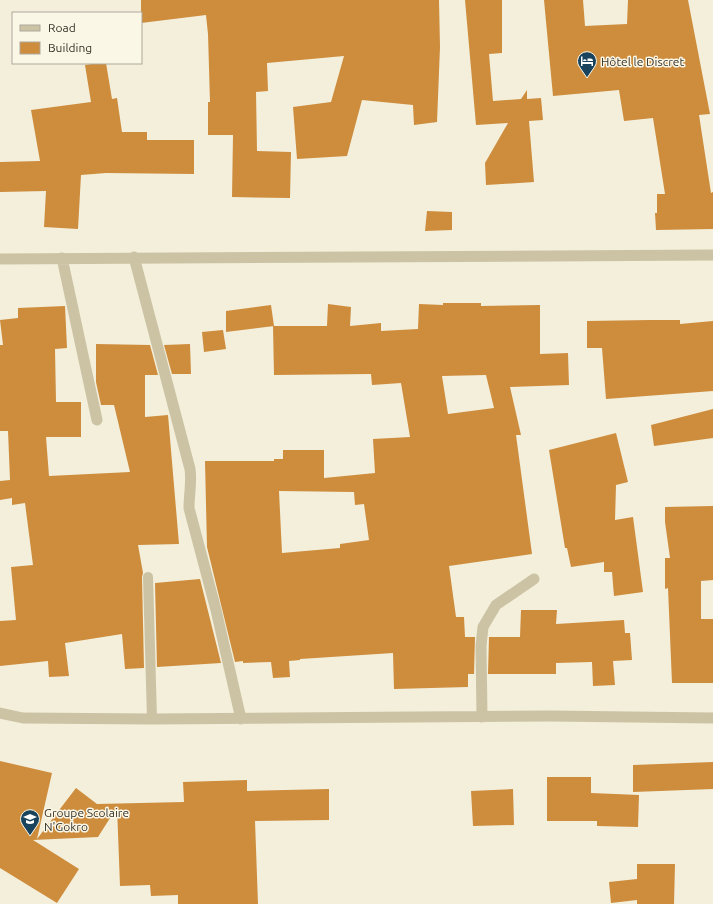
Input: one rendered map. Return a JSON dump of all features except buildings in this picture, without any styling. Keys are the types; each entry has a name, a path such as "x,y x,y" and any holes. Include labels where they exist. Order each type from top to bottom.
{"street":[{"path":"0,259 134,257 713,255"},
{"path":"134,257 190,469 192,480 189,494 189,508 216,610 241,719"},
{"path":"62,258 97,420"},
{"path":"482,717 481,646 483,627 496,605 534,580"},
{"path":"0,712 23,718 241,719 559,716 713,718"}],"lane":[{"path":"148,577 152,719"}],"place":[{"name":"Hôtel le Discret","path":"587,78"},
{"name":"Groupe Scolaire N'Gokro","path":"30,836"}]}
